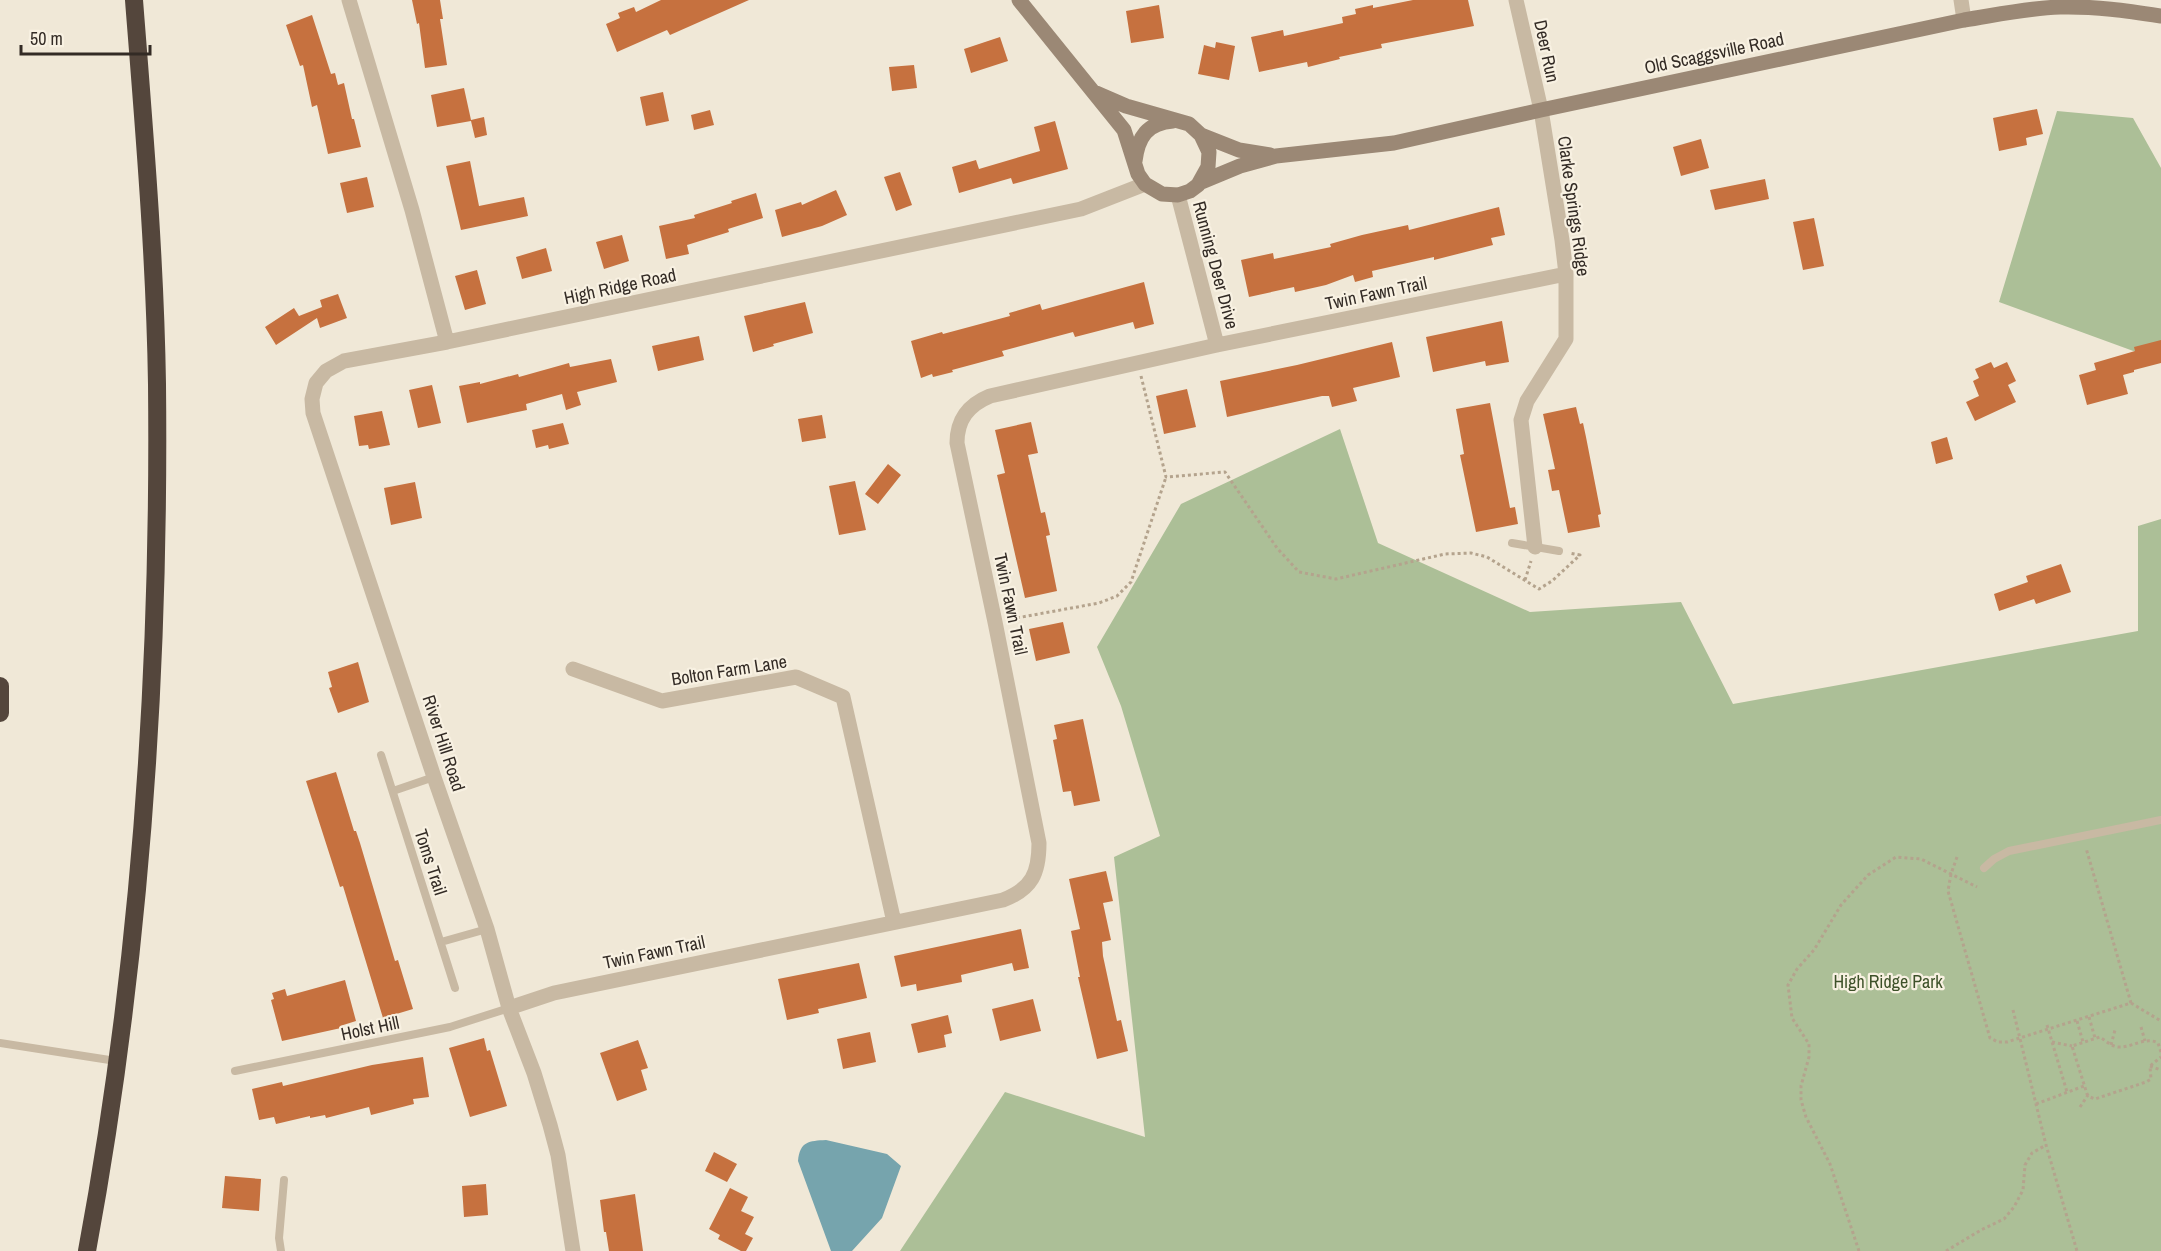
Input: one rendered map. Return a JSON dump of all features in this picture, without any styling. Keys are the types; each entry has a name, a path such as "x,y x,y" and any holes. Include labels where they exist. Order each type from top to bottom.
{"highway":[{"path":"87,1251 118,1061 141,844 152,697 156,569 157,383 151,224 134,0"},
{"path":"0,686 0,713"}],"street":[{"path":"349,0 412,210 447,342"},
{"path":"1019,0 1053,45 1096,93 1124,130 1138,174 1145,184 1162,194 1178,195 1190,191 1199,183 1206,174 1209,152 1201,135 1189,124 1126,106 1096,93"},
{"name":"Deer Run","path":"1516,0 1540,110"},
{"path":"1961,0 1964,20"},
{"name":"Old Scaggsville Road","path":"1199,183 1240,166 1276,156 1394,143 1540,110 2020,10 2060,7 2126,11 2161,16"},
{"name":"Clarke Springs Ridge","path":"1535,547 1521,420 1527,401 1566,339 1566,274 1540,110"},
{"path":"1135,161 1137,144 1145,132 1163,122 1176,121"},
{"name":"Old Scaggsville Road","path":"1201,135 1239,150 1276,156"},
{"name":"High Ridge Road","path":"447,342 1081,209 1145,184"},
{"name":"Running Deer Drive","path":"1178,195 1217,345"},
{"name":"Twin Fawn Trail","path":"509,1008 554,993 1003,900 1024,889 1032,879 1037,869 1039,843 957,443 957,430 961,418 978,401 990,396 1217,345 1566,274"},
{"name":"River Hill Road","path":"447,342 344,361 326,371 316,383 312,399 313,413 487,929 509,1008 534,1073 558,1155 573,1251"},
{"name":"Bolton Farm Lane","path":"573,669 662,701 796,677 843,697 894,922"}],"lane":[{"path":"1512,543 1559,551"},
{"name":"Toms Trail","path":"381,755 455,988"},
{"path":"393,791 434,777"},
{"path":"1984,868 2008,851 2161,820"},
{"path":"441,942 487,929"},
{"name":"Holst Hill","path":"235,1071 450,1027 509,1008"},
{"path":"0,1043 118,1061"},
{"path":"281,1251 279,1238 284,1180"}],"path":[{"path":"995,622 1099,603 1117,596 1131,582 1166,477 1138,363"},
{"path":"1166,477 1225,472 1277,548 1299,572 1336,579 1445,554 1471,552 1487,557 1539,589 1552,581 1580,555 1559,551"},
{"path":"2085,846 2131,1004 2161,1021"},
{"path":"1859,1251 1830,1164 1806,1117 1801,1100 1801,1086 1809,1057 1809,1044 1792,1018 1788,985 1797,969 1814,950 1841,904 1868,875 1896,857 1922,859 1977,886"},
{"path":"1957,857 1948,891 1990,1038 1998,1042 2019,1040 2047,1027 2077,1021 2131,1004"},
{"path":"2013,1010 2046,1145 2077,1251"},
{"path":"2089,1017 2096,1039"},
{"path":"2077,1021 2083,1042"},
{"path":"2047,1027 2067,1092"},
{"path":"2141,1027 2145,1041"},
{"path":"2111,1045 2115,1029"},
{"path":"2052,1042 2072,1046 2100,1037 2120,1048 2151,1040 2160,1042 2161,1052"},
{"path":"2072,1046 2084,1086 2088,1095 2095,1099 2146,1082 2151,1079 2150,1066"},
{"path":"2150,1066 2161,1057"},
{"path":"2150,1066 2161,1070"},
{"path":"2036,1104 2084,1086"},
{"path":"2080,1107 2088,1095"},
{"path":"1946,1251 2004,1219 2023,1190 2025,1166 2032,1153 2046,1145"}],"green space":[{"path":"2057,111 2133,118 2161,168 2161,352 2147,356 1999,302"},
{"name":"High Ridge Park","path":"1340,429 1378,543 1530,612 1681,602 1733,704 2138,631 2138,526 2161,519 2161,1251 900,1251 1005,1092 1145,1137 1114,857 1160,836 1121,706 1097,647 1181,504"}],"water":[{"path":"826,1140 887,1154 901,1166 882,1218 852,1251 831,1251 798,1161 801,1149 806,1143"}],"building":[{"path":"412,0 440,0 443,19 440,19 447,65 425,68 419,23 417,24"},
{"path":"661,0 749,0 670,35 667,30 617,52 606,24 620,18 618,13 634,7 636,12"},
{"path":"1413,0 1468,0 1474,26 1381,44 1382,48 1339,57 1340,59 1308,67 1307,62 1259,72 1251,37 1283,30 1284,36 1343,23 1342,17 1356,14 1355,9"},
{"path":"1159,5 1164,38 1131,43 1126,11"},
{"path":"312,15 331,74 335,73 338,85 344,83 361,147 328,154 317,105 312,107 303,65 300,66 286,25"},
{"path":"1000,37 1008,61 971,73 964,49"},
{"path":"1216,42 1235,46 1229,80 1198,74 1204,45 1215,48"},
{"path":"914,65 917,88 892,91 889,67"},
{"path":"464,88 471,120 484,117 487,135 475,138 471,121 437,127 431,95"},
{"path":"663,92 669,121 646,126 640,97"},
{"path":"2037,109 2043,134 2026,138 2027,145 1999,151 1993,118"},
{"path":"710,110 714,125 694,130 691,115"},
{"path":"1055,121 1068,169 1013,184 1011,178 959,193 952,167 976,160 979,169 1040,151 1034,127"},
{"path":"1701,139 1709,168 1681,176 1673,147"},
{"path":"470,161 479,206 524,197 528,216 461,230 446,166"},
{"path":"900,172 912,205 896,211 884,177"},
{"path":"367,177 374,207 347,213 340,183"},
{"path":"1765,179 1769,199 1715,210 1710,190"},
{"path":"836,190 847,215 822,226 782,237 775,210 801,202 802,205"},
{"path":"756,193 763,218 728,229 729,232 687,245 689,254 666,259 659,226 695,218 694,215"},
{"path":"1499,207 1505,235 1491,238 1493,245 1434,260 1434,257 1372,271 1373,277 1355,282 1353,275 1326,285 1295,292 1294,287 1249,297 1241,260 1273,253 1274,259 1331,247 1330,244 1362,235 1408,225 1409,230"},
{"path":"1814,218 1824,266 1803,270 1793,222"},
{"path":"622,235 629,261 604,269 596,242"},
{"path":"546,248 552,271 522,279 516,257"},
{"path":"477,270 486,304 465,310 455,276"},
{"path":"1144,282 1154,324 1135,329 1133,322 1075,337 1073,332 1002,351 1004,356 952,370 953,372 933,377 932,374 921,378 911,341 1010,316 1009,313 1040,304 1042,310"},
{"path":"338,294 347,318 320,328 317,318 276,345 265,327 294,308 299,316 322,307 320,300"},
{"path":"805,302 813,333 753,352 744,316"},
{"path":"1502,321 1509,362 1486,366 1485,361 1433,372 1426,337"},
{"path":"699,336 704,360 658,371 652,346"},
{"path":"2161,340 2161,363 2123,375 2128,394 2087,405 2079,375 2096,370 2094,363 2135,351 2134,347"},
{"path":"1392,342 1400,377 1353,388 1357,401 1332,407 1329,396 1322,396 1227,417 1220,381"},
{"path":"611,359 617,382 577,392 581,405 566,410 562,394 526,404 527,410 467,423 459,386 480,382 480,384 518,374 519,377 569,363 570,367"},
{"path":"1991,362 1994,368 2007,362 2016,381 2008,385 2016,402 1975,421 1966,402 1979,396 1973,381 1979,378 1975,369"},
{"path":"432,385 441,423 418,428 409,390"},
{"path":"1187,389 1196,427 1164,434 1156,396"},
{"path":"1490,403 1510,508 1515,507 1518,524 1476,532 1460,455 1464,454 1456,409"},
{"path":"1576,407 1580,424 1583,423 1601,514 1598,515 1600,527 1568,533 1559,490 1552,491 1548,470 1555,469 1543,414"},
{"path":"382,411 390,445 369,449 368,445 359,446 354,416"},
{"path":"822,415 826,438 802,442 798,419"},
{"path":"1031,422 1038,453 1028,455 1041,513 1045,512 1050,535 1046,536 1057,591 1025,598 997,475 1005,473 995,430"},
{"path":"563,423 569,444 549,449 548,445 536,448 532,430"},
{"path":"1947,437 1953,459 1936,464 1931,442"},
{"path":"888,464 901,475 878,504 865,494"},
{"path":"855,481 866,530 839,535 829,486"},
{"path":"415,482 422,518 391,525 384,488"},
{"path":"2061,564 2071,592 2036,604 2034,599 1999,611 1994,594 2028,582 2026,576"},
{"path":"1063,622 1070,653 1036,661 1029,629"},
{"path":"358,662 369,702 338,713 329,688 332,687 328,672"},
{"path":"1083,719 1100,801 1074,806 1071,791 1063,792 1053,740 1057,739 1054,725"},
{"path":"336,772 395,961 398,960 413,1009 383,1018 343,886 340,887 306,781"},
{"path":"1106,871 1113,901 1103,903 1111,940 1102,942 1103,956 1117,1021 1121,1020 1128,1051 1097,1059 1078,977 1080,977 1071,931 1080,929 1069,879"},
{"path":"1021,929 1029,968 1014,971 1012,963 961,975 962,982 917,991 916,984 901,987 894,956"},
{"path":"859,963 867,998 818,1009 819,1013 787,1020 778,979"},
{"path":"345,980 356,1021 340,1026 341,1028 282,1041 271,1000 274,999 272,993 285,989 287,996"},
{"path":"1033,999 1041,1031 1000,1041 992,1009"},
{"path":"948,1015 952,1033 944,1035 946,1047 918,1053 911,1024"},
{"path":"870,1032 876,1062 843,1069 837,1039"},
{"path":"484,1038 487,1051 490,1050 507,1106 470,1117 449,1048"},
{"path":"638,1040 648,1068 641,1070 647,1090 617,1101 600,1053"},
{"path":"423,1057 429,1097 413,1099 414,1104 371,1115 369,1107 326,1118 325,1115 310,1118 310,1116 276,1124 274,1117 259,1120 252,1089 282,1082 283,1086 372,1065"},
{"path":"714,1152 737,1164 727,1182 705,1171"},
{"path":"225,1176 261,1179 259,1211 222,1208"},
{"path":"486,1184 488,1215 464,1217 462,1186"},
{"path":"730,1188 748,1197 741,1211 754,1217 745,1234 753,1238 746,1251 741,1251 718,1239 720,1235 709,1229"},
{"path":"635,1194 643,1251 609,1251 600,1200"}]}
